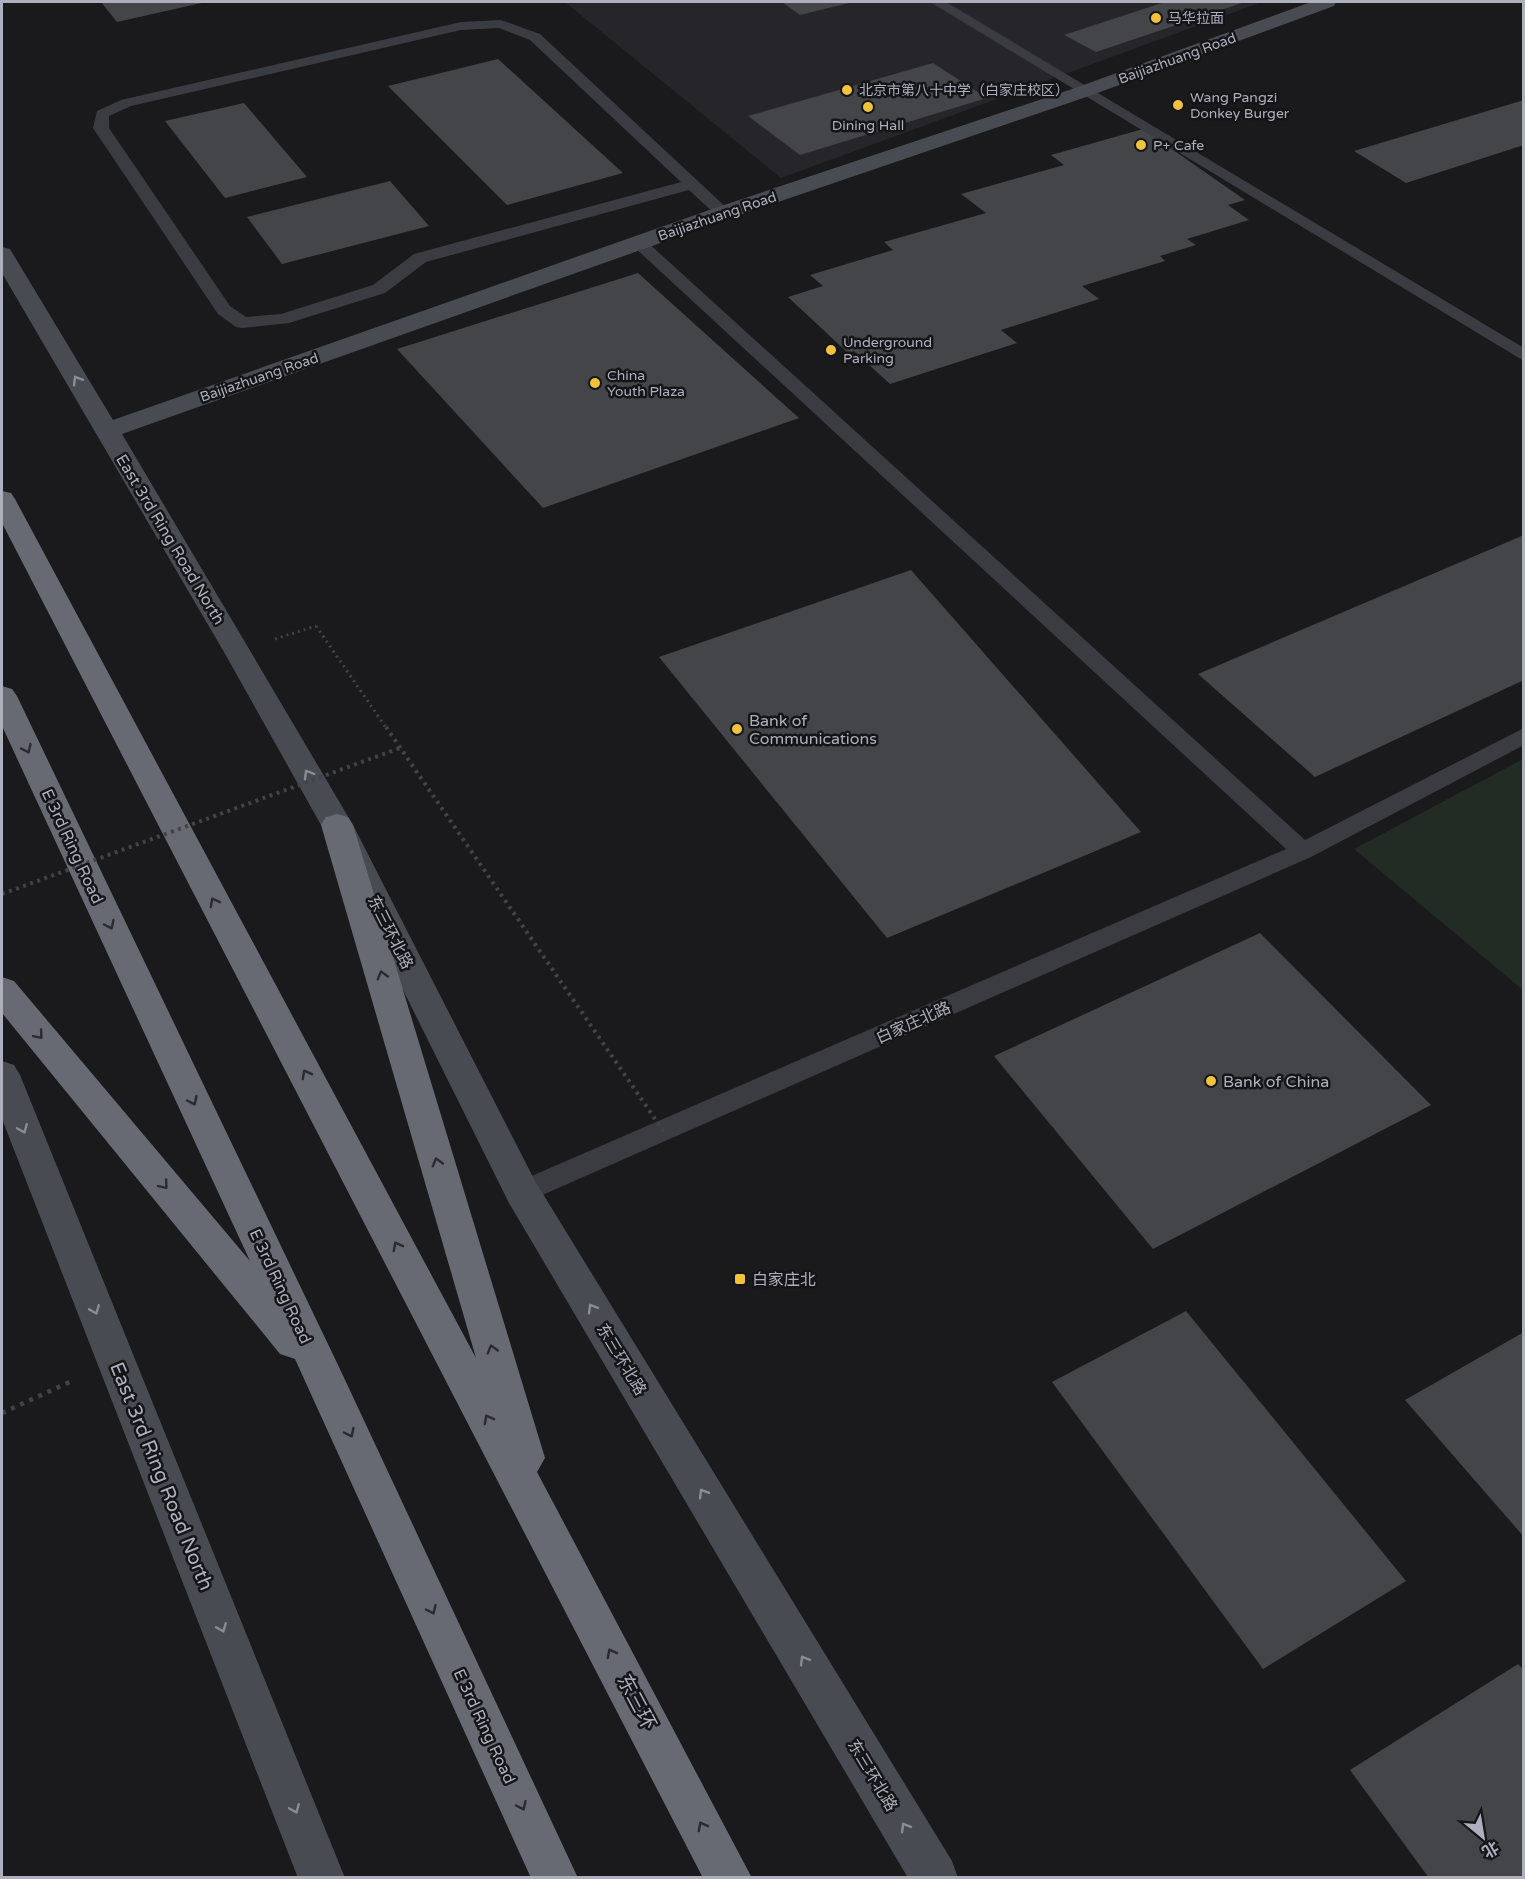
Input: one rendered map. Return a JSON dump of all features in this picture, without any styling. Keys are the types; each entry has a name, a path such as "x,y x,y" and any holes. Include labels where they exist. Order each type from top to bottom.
{"highway":[{"path":"2,499 545,1526"},
{"name":"E 3rd Ring Road","path":"2,696 325,1380 555,1878"},
{"path":"337,825 545,1526"},
{"path":"2,990 325,1380"},
{"name":"东三环","path":"545,1526 729,1878"}],"street":[{"name":"Baijiazhuang Road","path":"107,431 723,213 1085,91 1328,2"},
{"name":"East 3rd Ring Road North","path":"2,254 337,825"},
{"name":"东三环北路","path":"337,825 522,1192 935,1878"},
{"name":"East 3rd Ring Road North","path":"2,1075 322,1878"}],"lane":[{"path":"937,2 1524,356"},
{"path":"692,184 420,258 379,289 283,320 242,323 225,310 101,128 102,114 126,103 461,26 501,24 535,37 723,213"},
{"path":"639,243 1304,851"},
{"name":"白家庄北路","path":"522,1192 1304,851 1524,735"}],"path":[{"path":"316,626 664,1132"},
{"path":"2,894 400,748"},
{"path":"2,1413 116,1361"}],"shaded area":[{"name":"北京市第八十中学（白家庄校区）","path":"565,2 1262,2 781,178"},
{"path":"1523,759 1523,990 1354,849"}],"building":[{"path":"101,2 206,2 117,22"},
{"path":"782,2 853,2 800,15"},
{"name":"马华拉面","path":"1165,2 1245,2 1096,52 1064,35"},
{"path":"498,59 623,173 507,205 388,86"},
{"name":"Dining Hall","path":"933,63 987,98 800,155 748,116"},
{"path":"1524,100 1524,145 1406,183 1354,151"},
{"path":"244,103 307,177 225,198 165,121"},
{"path":"1143,129 1245,200 1228,205 1249,220 1187,239 1196,245 1160,256 1165,261 1082,286 1099,299 1001,330 1017,343 890,384 854,351 848,353 788,297 823,286 810,275 893,250 884,242 986,213 961,194 1064,165 1051,155"},
{"path":"390,181 429,226 282,264 247,217"},
{"name":"China Youth Plaza","path":"638,273 799,418 543,508 397,349"},
{"path":"1524,535 1524,680 1315,777 1198,674"},
{"path":"911,570 1141,832 887,938 659,657"},
{"name":"Bank of China","path":"1260,933 1431,1105 1153,1249 994,1056"},
{"path":"1186,1311 1406,1581 1263,1669 1052,1382"},
{"path":"1524,1332 1524,1537 1405,1400"},
{"path":"1518,1664 1524,1670 1524,1878 1429,1878 1350,1770"}],"place":[{"name":"马华拉面","path":"1156,18"},
{"name":"北京市第八十中学（白家庄校区）","path":"847,90"},
{"name":"Wang Pangzi Donkey Burger","path":"1178,105"},
{"name":"Dining Hall","path":"868,107"},
{"name":"P+ Cafe","path":"1141,145"},
{"name":"Underground Parking","path":"831,350"},
{"name":"China Youth Plaza","path":"595,383"},
{"name":"Bank of Communications","path":"737,729"},
{"name":"Bank of China","path":"1211,1081"},
{"name":"白家庄北","path":"740,1279"}]}
